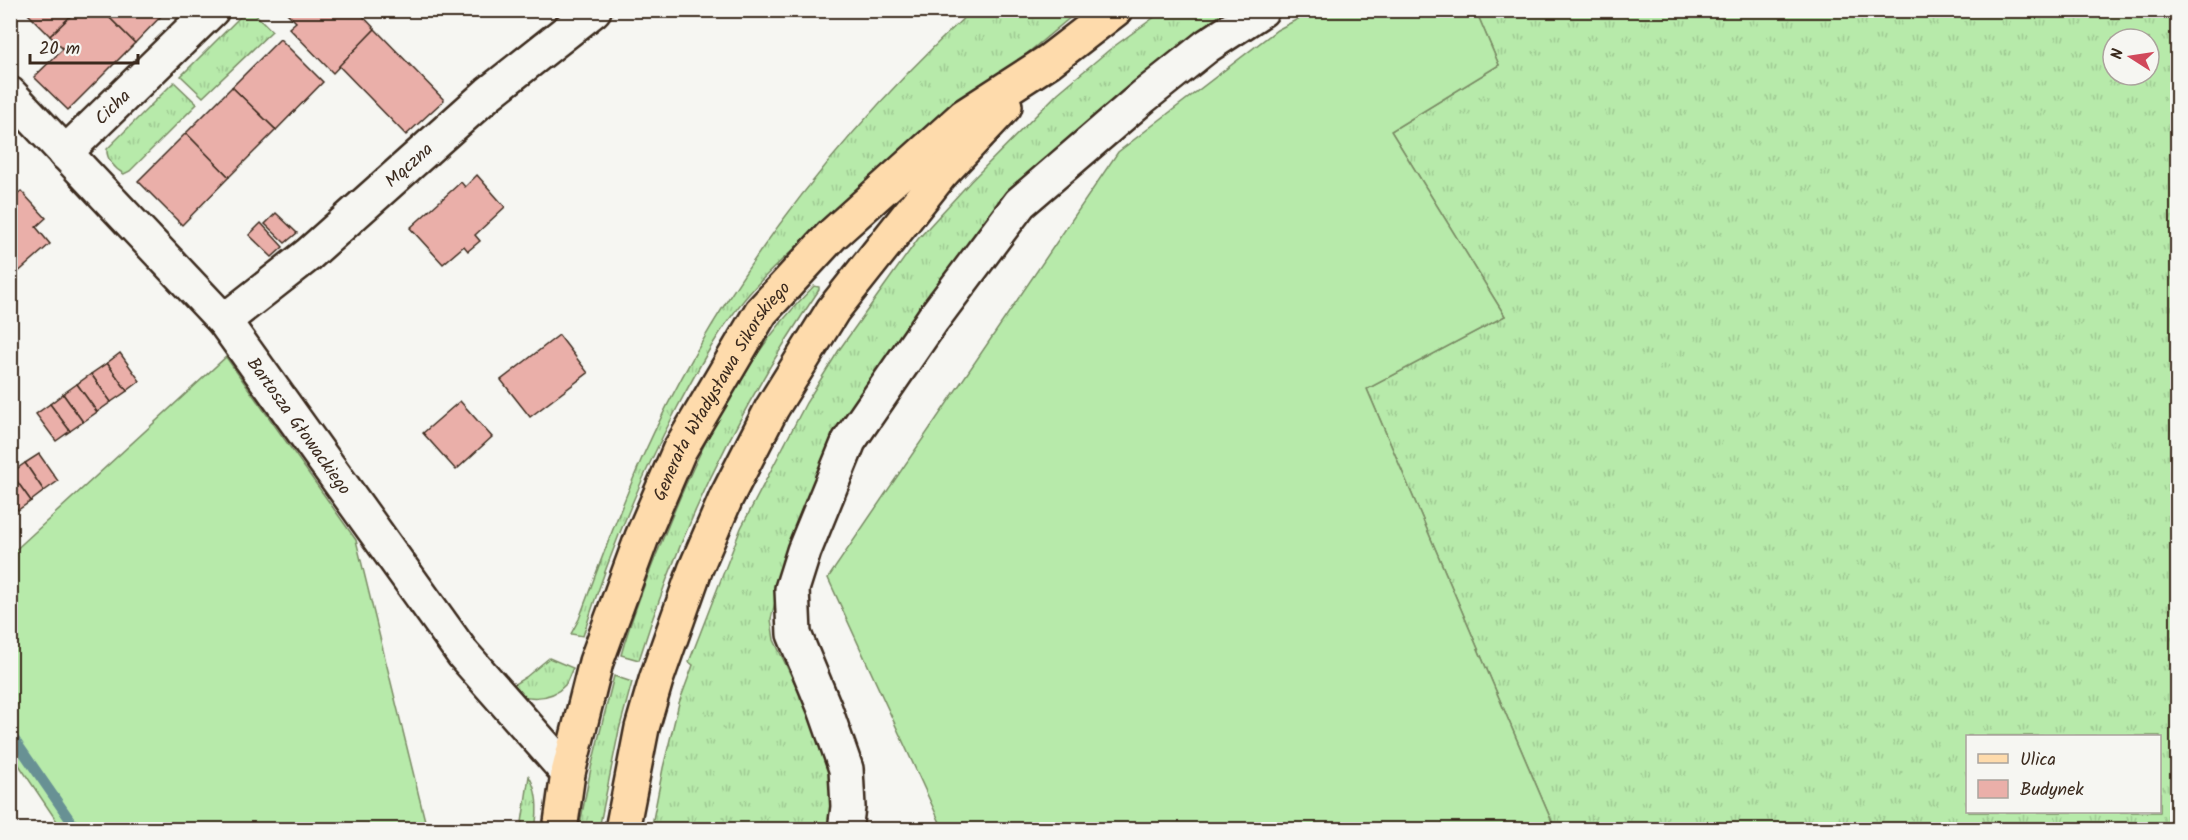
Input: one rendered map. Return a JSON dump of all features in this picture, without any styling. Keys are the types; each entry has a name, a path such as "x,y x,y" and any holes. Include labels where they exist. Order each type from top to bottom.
{"main road":[{"name":"Generała Władysława Sikorskiego","path":"560,830 568,773 596,662 642,537 680,451 761,312 832,235 964,116 1049,61 1115,10"},
{"name":"Generała Władysława Sikorskiego","path":"622,830 642,728 695,570 726,498 772,408 833,310 940,176 1049,61"}],"street":[{"name":"Cicha","path":"64,153 212,10"},
{"name":"Mączna","path":"224,321 308,255 489,93 594,10"},
{"path":"845,830 848,807 846,769 825,709 794,634 792,589 804,551 849,441 933,319 1020,203 1189,60 1262,10"},
{"name":"Bartosza Głowackiego","path":"17,113 64,153 224,321 463,654 568,773"}],"green space":[{"path":"247,10 252,11 272,31 203,97 181,76"},
{"path":"971,11 1078,11 803,241 747,296 709,350 663,436 625,520 583,636 571,634 579,619 642,458 707,334 744,275 784,218 827,163 873,110"},
{"path":"1163,11 1248,11 993,229 776,598 771,619 774,640 834,765 835,829 651,830 679,703 693,665 689,662 741,528 806,403 839,350 918,239 971,181 1058,93 1109,50"},
{"path":"1313,11 1476,11 1499,65 1391,131 1505,316 1367,389 1555,829 943,829 828,578 1118,152 1277,30"},
{"path":"1476,11 2177,11 2177,829 1555,829 1367,389 1505,316 1391,131 1499,65"},
{"path":"174,82 197,104 130,171 124,174 112,163 107,149"},
{"path":"814,286 819,287 819,290 764,377 715,468 693,515 655,611 639,660 621,655 653,562 710,433 746,370 789,313"},
{"path":"226,357 356,540 427,829 62,829 11,753 11,554"},
{"path":"549,658 573,668 566,683 559,690 545,696 528,697 508,688 526,677"},
{"path":"614,676 632,682 619,730 599,829 579,829 591,768"},
{"path":"529,776 534,789 537,816 535,829 521,829"}],"building":[{"path":"24,10 77,10 50,36"},
{"path":"77,10 102,10 135,43 68,110 34,77 63,49 50,36"},
{"path":"102,10 167,10 135,43"},
{"path":"284,10 357,10 375,29 333,73 289,28 296,22"},
{"path":"375,29 444,100 406,135 339,66"},
{"path":"280,39 323,82 276,130 232,87"},
{"path":"232,87 276,130 229,177 186,133"},
{"path":"186,133 229,177 182,225 138,181"},
{"path":"477,175 505,207 475,235 480,241 468,251 464,246 443,264 410,228 461,182 465,187"},
{"path":"21,191 46,218 36,227 50,244 10,281 10,196 13,198"},
{"path":"276,213 297,233 285,243 265,224"},
{"path":"261,223 283,247 272,257 249,235"},
{"path":"559,335 588,373 530,417 501,380"},
{"path":"120,353 140,381 127,391 107,363"},
{"path":"107,363 127,391 111,402 91,374"},
{"path":"91,374 111,402 97,412 77,384"},
{"path":"77,384 97,412 83,422 63,394"},
{"path":"63,394 83,422 70,431 50,404"},
{"path":"460,401 492,437 456,470 423,433"},
{"path":"50,404 70,431 56,441 36,414"},
{"path":"39,454 58,481 44,491 25,463"},
{"path":"25,463 44,491 31,501 11,473"},
{"path":"11,473 31,501 18,510 10,500"}],"waterway":[{"path":"10,733 77,830"}]}
